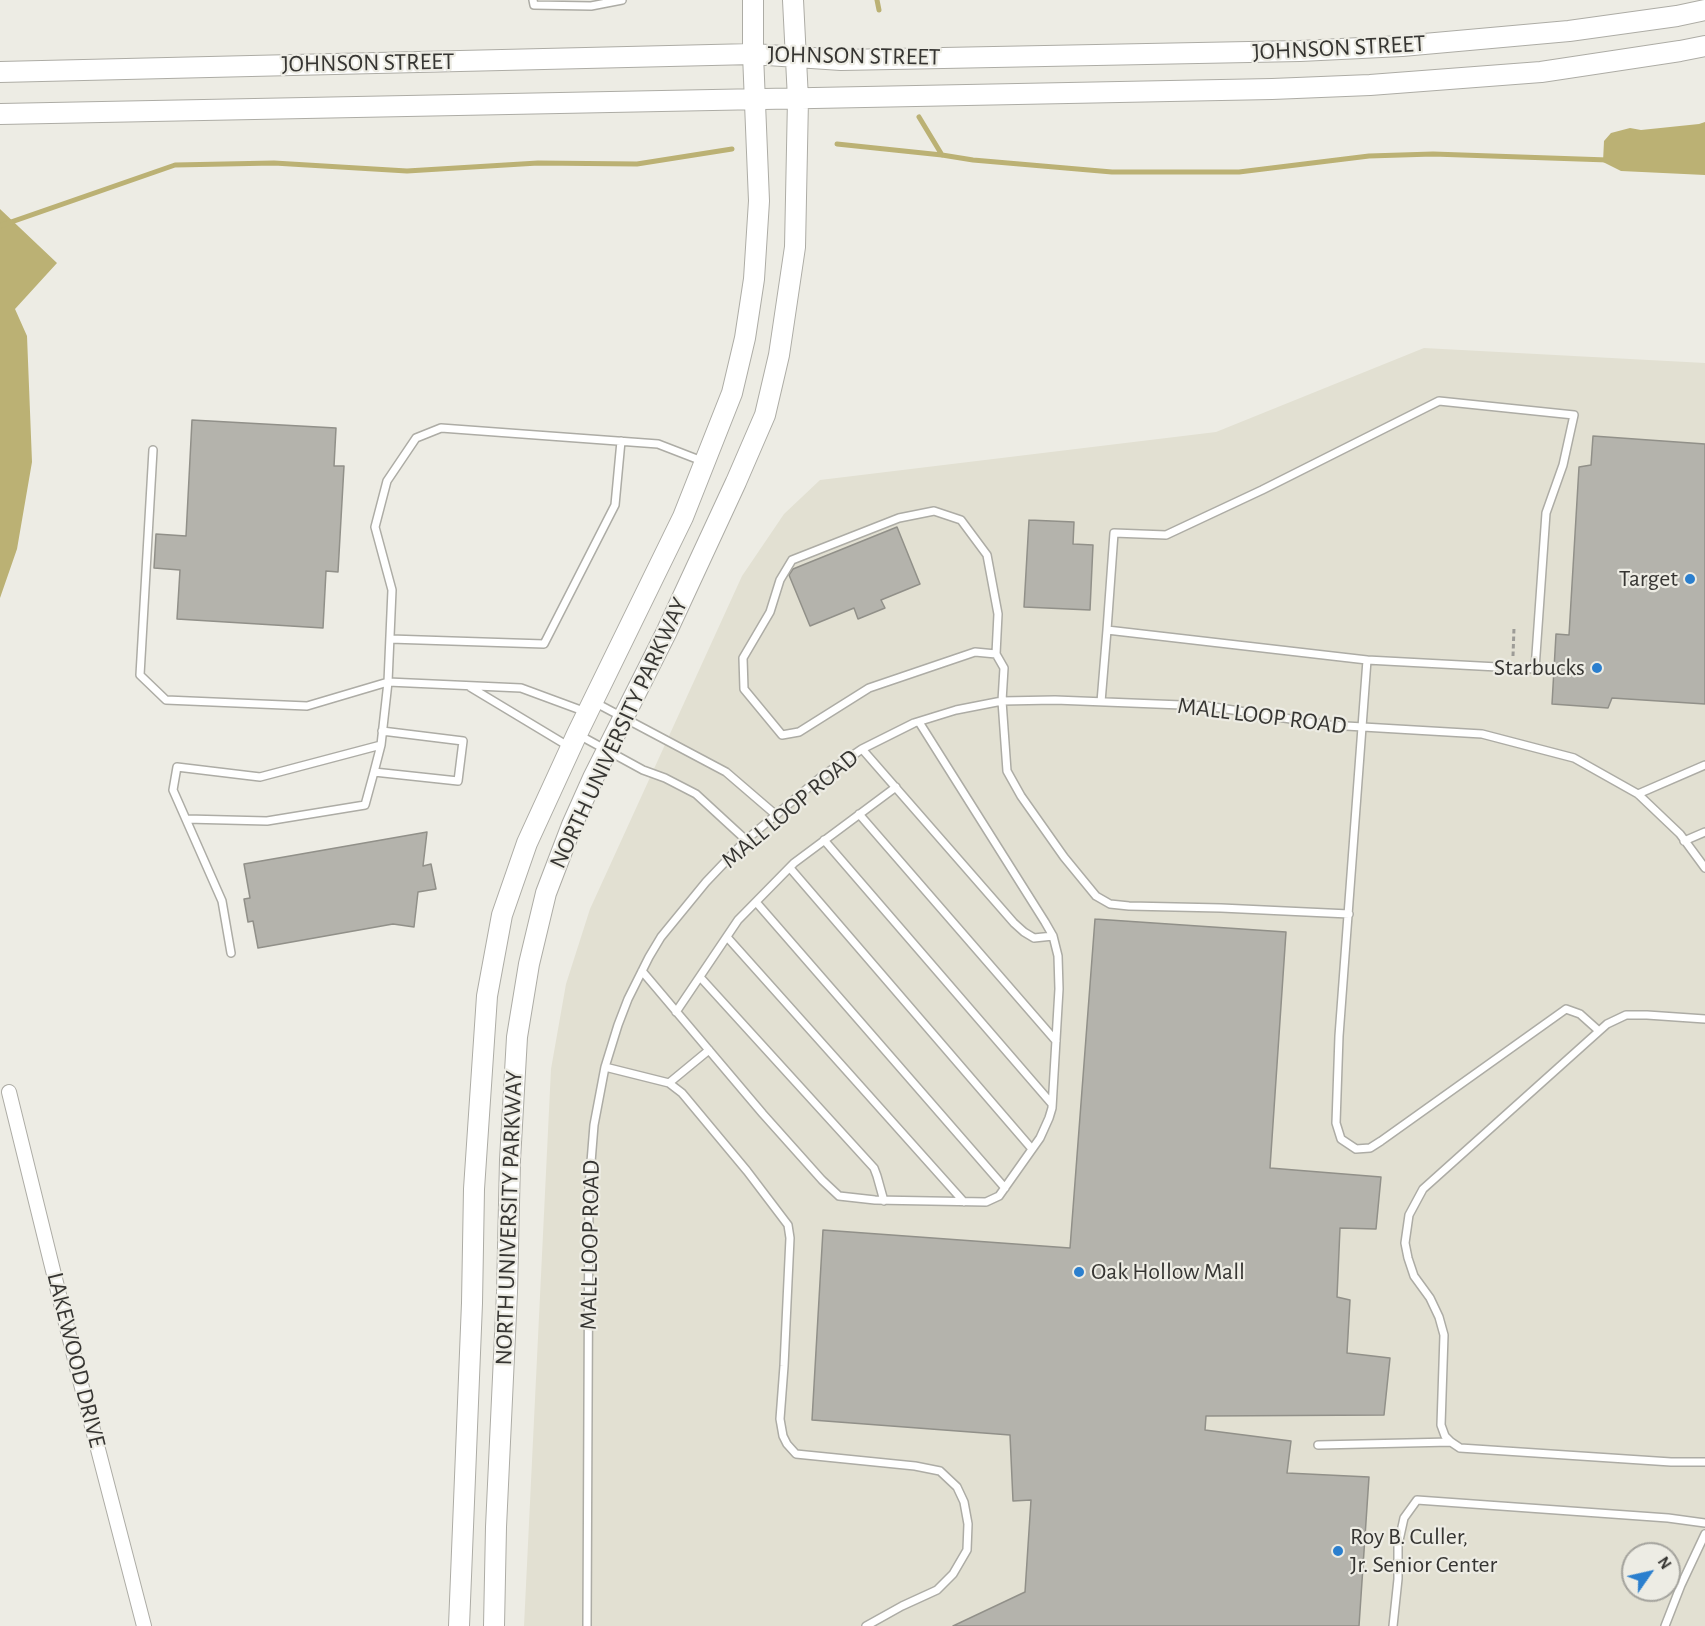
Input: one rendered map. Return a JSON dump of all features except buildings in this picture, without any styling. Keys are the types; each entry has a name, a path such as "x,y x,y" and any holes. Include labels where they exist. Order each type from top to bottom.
{"main road":[{"name":"NORTH UNIVERSITY PARKWAY","path":"459,1626 472,1303 474,1189 487,996 502,915 527,843 590,707 683,517 732,393 745,338 754,279 759,201 753,0"},
{"name":"NORTH UNIVERSITY PARKWAY","path":"494,1626 510,1160 517,1037 529,964 546,893 572,825 731,492 765,415 779,355 795,248 798,99 793,0"},
{"name":"JOHNSON STREET","path":"0,72 753,54 841,60 1300,51 1390,47 1569,31 1705,10"},
{"name":"JOHNSON STREET","path":"0,114 1272,89 1370,85 1541,72 1705,46"}],"street":[{"name":"LAKEWOOD DRIVE","path":"9,1092 144,1626"}],"lane":[{"path":"533,0 534,5 591,6 622,0"},
{"path":"1101,702 1113,533 1166,535 1262,490 1438,401 1574,415 1563,465 1546,513 1535,669 1367,660 1107,630"},
{"path":"186,819 267,821 365,805 381,745 388,682 392,590 375,527 387,481 416,438 441,428 658,444 705,462"},
{"path":"390,639 544,644 615,505 621,441"},
{"path":"153,450 140,675 166,700 307,706 388,682 521,688 624,719 726,772 776,815"},
{"path":"996,654 975,652 869,688 798,732 782,735 744,689 743,658 770,612 780,580 792,560 899,518 934,511 961,520 987,555 998,614 996,654 1004,668 1002,701 1006,771 1064,857 1096,896 1110,904 1129,906 1349,914"},
{"path":"1367,660 1339,1036 1336,1123 1341,1139 1356,1149 1370,1148 1566,1009 1580,1014 1599,1031"},
{"path":"467,685 574,741 608,750 643,770 696,794 746,840"},
{"name":"MALL LOOP ROAD","path":"587,1626 589,1187 593,1129 605,1067 628,999 661,937 685,906 746,840 821,777 862,749 919,722 956,710 1002,701 1055,700 1207,706 1329,725 1482,734 1574,758 1638,794 1680,834 1705,868"},
{"path":"642,971 763,1114 839,1196 884,1201 986,1202 999,1196 1032,1149 1049,1118 1052,1104 1059,989 1058,956 1053,936 919,722"},
{"path":"374,772 458,781 463,741 382,731"},
{"path":"231,952 222,901 173,790 177,767 260,777 381,745"},
{"path":"862,749 1024,932 1034,938 1053,936"},
{"path":"1638,794 1705,765"},
{"path":"676,1012 738,920 790,868 824,840 896,788"},
{"path":"859,814 1056,1041"},
{"path":"1684,841 1705,832"},
{"path":"824,840 1052,1104"},
{"path":"790,868 1032,1149"},
{"path":"756,902 1005,1188"},
{"path":"727,937 964,1202"},
{"path":"700,977 874,1168 884,1201"},
{"path":"1705,1019 1626,1015 1607,1024 1423,1189 1409,1215 1405,1243 1407,1258 1414,1276 1430,1298 1444,1335 1441,1425 1445,1436 1451,1442 1460,1448 1671,1462 1705,1462"},
{"path":"669,1083 709,1050"},
{"path":"605,1067 669,1083 682,1093 747,1171 788,1226 790,1238 780,1419 787,1444 796,1454 915,1466 940,1471 957,1487 964,1502 968,1524 967,1550 953,1574 937,1590 866,1626"},
{"path":"1318,1445 1451,1442"},
{"path":"1393,1626 1398,1545 1404,1518 1417,1500 1668,1518 1705,1523"},
{"path":"1665,1626 1705,1534"}],"shaded area":[{"path":"1705,122 1705,175 1621,171 1603,162 1604,141 1611,133 1630,128 1641,130"},
{"path":"0,209 57,263 15,309 27,336 32,462 17,549 0,598"},
{"path":"1424,348 1705,363 1705,1626 524,1626 551,1069 566,984 590,909 742,576 784,514 820,480 1216,432"}],"waterway":[{"path":"877,0 879,10"},
{"path":"919,117 942,155"},
{"path":"837,144 973,160 1112,172 1239,172 1369,156 1433,154 1608,160"},
{"path":"0,226 175,165 274,163 407,171 538,163 637,164 732,149"}],"place":[{"name":"Target","path":"1690,579"},
{"name":"Starbucks","path":"1597,668"},
{"name":"Oak Hollow Mall","path":"1079,1272"},
{"name":"Roy B. Culler, Jr. Senior Center","path":"1338,1551"}]}
